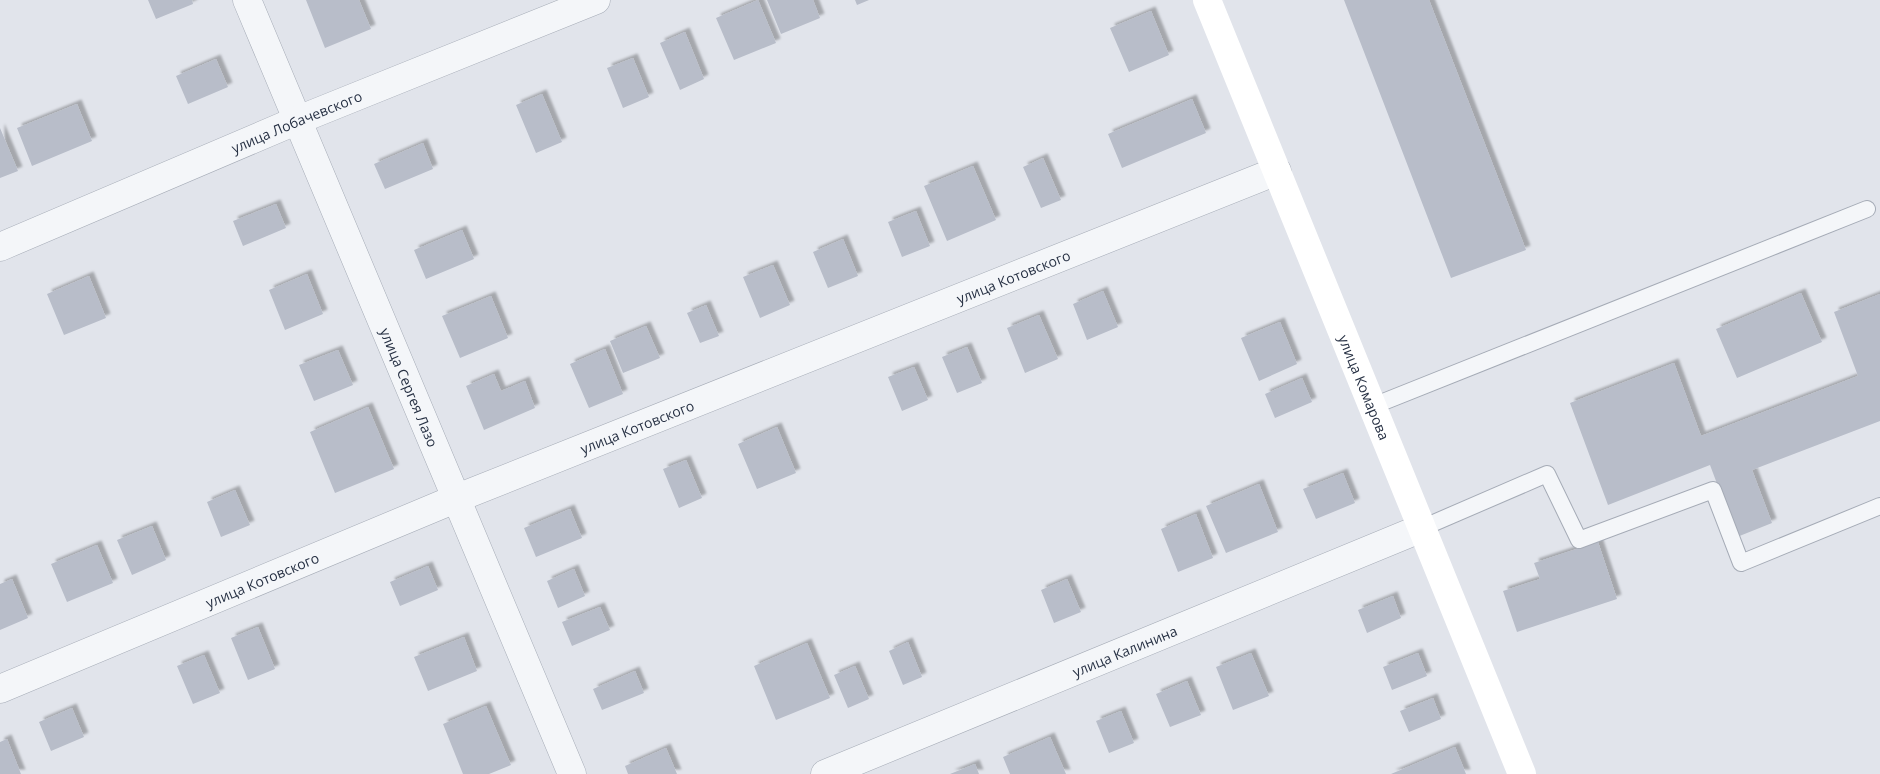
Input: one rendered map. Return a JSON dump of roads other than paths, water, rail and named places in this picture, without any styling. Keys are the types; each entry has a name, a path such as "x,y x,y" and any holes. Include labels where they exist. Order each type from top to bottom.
{"main road":[{"name":"улица Комарова","path":"1207,0 1522,774"}],"street":[{"name":"улица Сергея Лазо","path":"247,0 572,774"},
{"name":"улица Лобачевского","path":"0,247 298,120 596,0"},
{"name":"улица Котовского","path":"0,689 455,499 1277,171"},
{"name":"улица Калинина","path":"825,774 1422,528"}],"lane":[{"path":"1373,406 1866,209"},
{"path":"1422,528 1547,474 1579,540 1713,490 1741,563 1880,506"}]}
